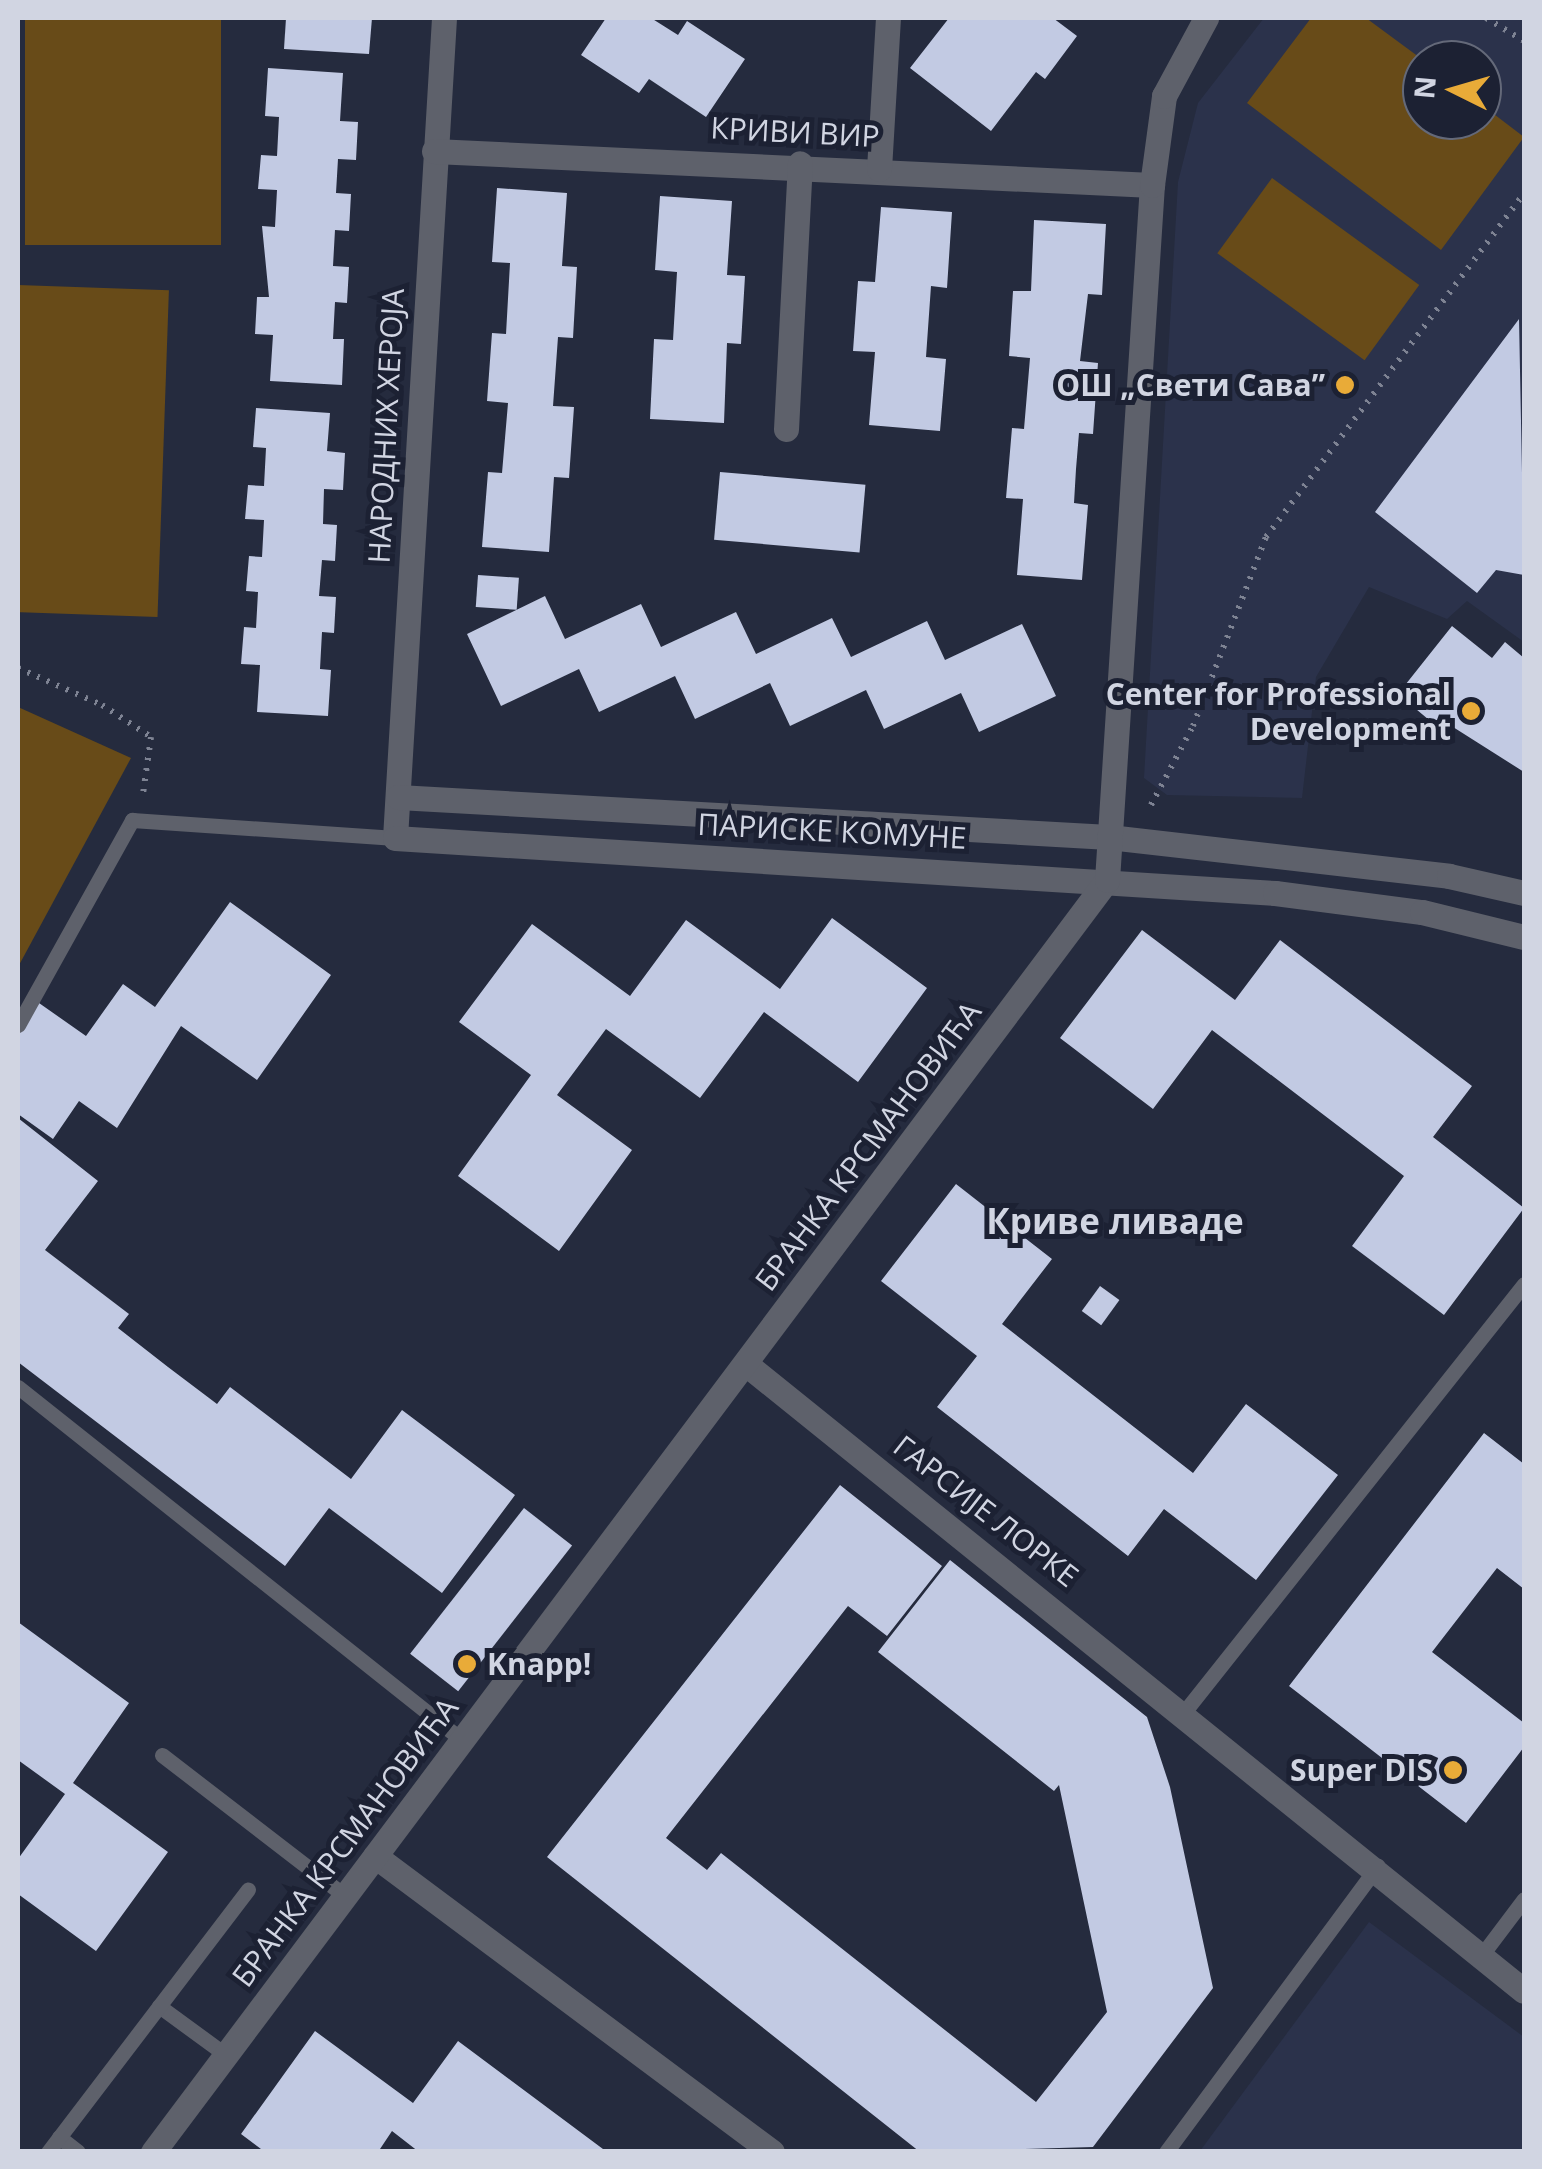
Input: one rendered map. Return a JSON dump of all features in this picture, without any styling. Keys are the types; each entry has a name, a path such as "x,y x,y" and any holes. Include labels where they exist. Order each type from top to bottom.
{"street":[{"name":"НАРОДНИХ ХЕРОЈА","path":"395,838 444,18"},
{"path":"880,168 888,18"},
{"path":"1107,880 1152,185 1164,96 1206,18"},
{"name":"КРИВИ ВИР","path":"434,151 800,164 1152,185"},
{"path":"786,429 800,164"},
{"name":"ПАРИСКЕ КОМУНЕ","path":"398,797 1109,837 1412,871 1524,892"},
{"name":"ПАРИСКЕ КОМУНЕ","path":"395,838 1107,880 1404,910 1524,937"},
{"name":"БРАНКА КРСМАНОВИЋА","path":"154,2152 1107,880"},
{"name":"ГАРСИЈЕ ЛОРКЕ","path":"746,1364 1378,1866 1524,1991"},
{"path":"375,1856 772,2152"}],"lane":[{"name":"ПАРИСКЕ КОМУНЕ","path":"132,820 395,838"},
{"path":"18,1025 132,820"},
{"path":"1185,1711 1524,1284"},
{"path":"18,1386 462,1740"},
{"path":"162,1755 345,1896"},
{"path":"1166,2152 1378,1866"},
{"path":"48,2152 248,1889"},
{"path":"1481,1956 1524,1898"},
{"path":"159,2006 226,2056"},
{"path":"59,2137 78,2152"}],"path":[{"path":"1486,18 1524,41"},
{"path":"1151,805 1193,726 1266,537 1524,193"},
{"path":"18,668 102,705 151,737 146,789 132,820"}],"shaded area":[{"path":"25,18 221,18 221,245 25,245"},
{"name":"ОШ „Свети Сава”","path":"1264,18 1524,18 1524,642 1467,601 1447,619 1369,587 1316,677 1302,798 1167,795 1144,778 1178,182 1198,103"},
{"path":"1311,18 1366,18 1402,45 1402,140 1502,140 1502,120 1524,137 1441,250 1247,103"},
{"path":"1272,178 1419,285 1365,360 1217,253"},
{"path":"18,285 169,290 157,617 18,612"},
{"path":"18,707 131,758 18,967"},
{"path":"1369,1922 1524,2037 1524,2151 1200,2151"}],"building":[{"path":"286,18 372,18 369,54 284,49"},
{"path":"606,18 651,18 678,35 687,21 745,59 706,117 649,79 639,93 581,55"},
{"path":"949,18 1053,18 1077,36 1045,79 1036,72 991,131 910,68"},
{"path":"268,68 343,73 340,121 358,122 356,160 338,159 336,193 351,194 349,231 335,230 333,266 349,267 347,303 335,302 333,339 344,339 342,385 270,381 273,335 255,334 257,297 269,297 262,226 275,227 277,190 258,189 261,155 277,156 279,117 265,116"},
{"path":"497,188 567,193 562,266 577,267 573,338 558,337 553,406 574,407 569,478 554,477 549,552 482,547 488,472 502,473 508,403 487,401 492,333 506,334 510,263 492,262"},
{"path":"660,196 732,201 727,275 745,276 741,344 727,343 724,423 650,419 654,339 673,340 677,272 655,270"},
{"path":"881,207 952,212 947,288 931,286 926,357 946,359 940,431 869,425 875,352 853,351 858,281 875,282"},
{"path":"1034,220 1106,224 1102,295 1088,294 1080,361 1098,363 1093,434 1079,433 1076,469 1074,503 1088,505 1082,580 1017,575 1023,499 1006,498 1012,428 1024,429 1030,358 1009,356 1013,291 1031,291"},
{"path":"1519,319 1524,575 1496,570 1477,593 1375,512"},
{"path":"256,408 330,413 327,451 345,453 343,490 324,489 323,524 337,525 335,561 322,560 319,596 336,597 334,633 322,632 320,669 331,670 328,716 257,712 260,665 241,664 244,627 256,628 258,592 246,591 249,556 262,557 264,520 245,519 248,485 264,486 266,448 253,447"},
{"path":"720,472 865,485 860,552 714,540"},
{"path":"478,575 519,578 517,610 476,607"},
{"path":"545,596 565,639 641,604 661,647 736,612 756,654 832,618 851,657 927,621 945,660 1022,624 1056,696 979,732 961,693 884,729 866,690 790,726 770,683 695,719 675,676 599,712 579,669 501,706 467,634"},
{"name":"Center for Professional Development","path":"1452,626 1492,658 1505,642 1524,658 1524,772 1453,727 1447,735 1398,694"},
{"path":"230,902 331,975 257,1080 181,1026 117,1128 79,1101 53,1139 18,1114 18,1033 39,1003 86,1036 123,984 155,1007"},
{"path":"832,918 927,988 858,1082 764,1012 700,1098 606,1029 557,1095 632,1150 559,1251 458,1176 531,1075 459,1022 532,924 630,996 686,920 780,989"},
{"path":"1142,930 1235,1000 1280,940 1472,1086 1433,1137 1524,1208 1444,1315 1352,1246 1404,1176 1212,1030 1153,1109 1060,1038"},
{"path":"18,1118 98,1181 45,1250 129,1314 118,1328 168,1367 217,1404 230,1387 351,1479 402,1410 515,1495 442,1593 329,1508 285,1566 18,1362"},
{"path":"956,1184 1052,1259 1002,1324 1193,1473 1246,1404 1338,1475 1256,1580 1164,1509 1128,1556 937,1407 977,1356 881,1281"},
{"path":"1100,1286 1119,1300 1101,1325 1082,1311"},
{"path":"1484,1433 1524,1464 1524,1589 1497,1568 1432,1652 1524,1723 1524,1747 1466,1823 1289,1686"},
{"path":"840,1485 942,1566 887,1636 848,1606 666,1838 707,1870 721,1853 1036,2102 1107,2012 1059,1785 1054,1791 878,1652 950,1560 1147,1717 1170,1787 1213,1988 1093,2147 920,2152 547,1857"},
{"path":"524,1508 572,1546 458,1691 410,1654"},
{"path":"18,1622 129,1703 73,1783 168,1852 96,1951 18,1894 18,1859 65,1794 18,1760"},
{"path":"315,2031 413,2103 458,2041 607,2152 419,2152 392,2131 378,2152 265,2152 241,2134"}],"place":[{"name":"ОШ „Свети Сава”","path":"1345,385"},
{"name":"Center for Professional Development","path":"1471,711"},
{"name":"Knapp!","path":"467,1664"},
{"name":"Super DIS","path":"1453,1770"}],"district":[{"name":"Криве ливаде","path":"1115,1221"}]}
